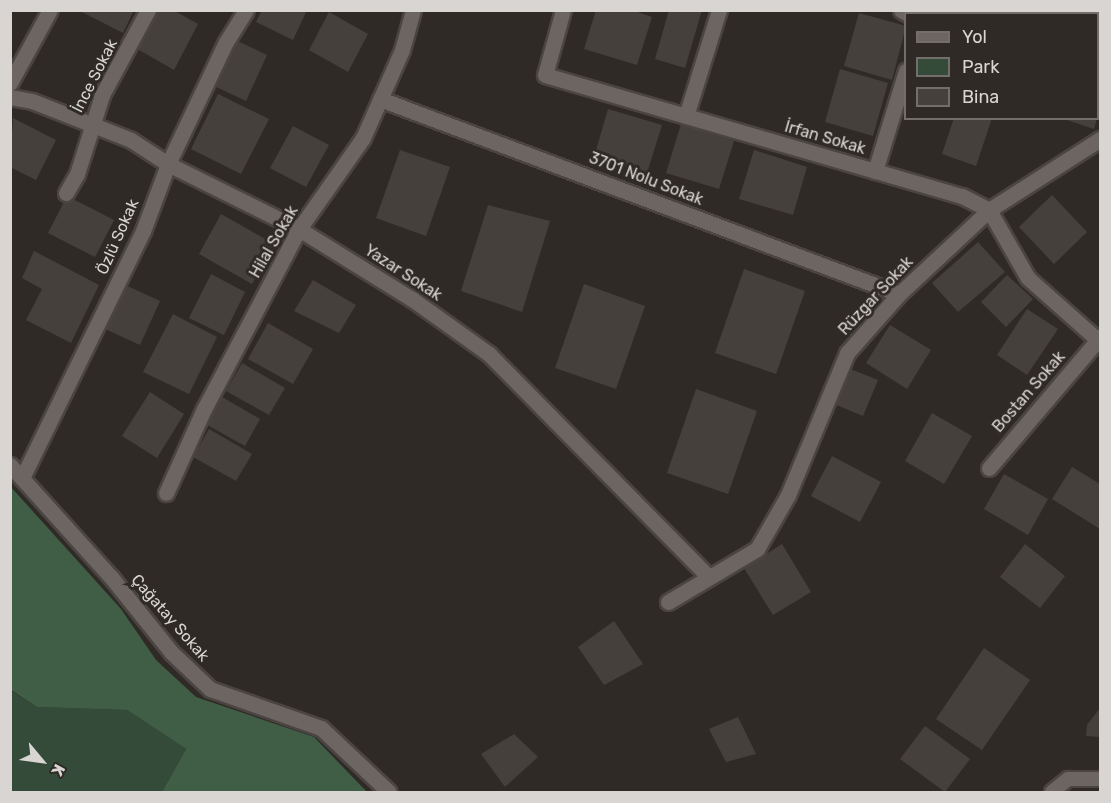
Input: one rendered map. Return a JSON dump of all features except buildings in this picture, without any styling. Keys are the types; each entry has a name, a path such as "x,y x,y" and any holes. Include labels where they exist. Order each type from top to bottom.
{"street":[{"path":"10,83 50,10"},
{"name":"İnce Sokak","path":"66,193 77,174 91,122 148,10"},
{"name":"Özlü Sokak","path":"22,478 143,231 168,164 226,42 246,10"},
{"name":"Hilal Sokak","path":"166,493 223,374 299,229 363,138 402,50 413,10"},
{"name":"İrfan Sokak","path":"563,10 545,75 962,196 988,210"},
{"path":"686,116 719,10"},
{"path":"875,171 904,77"},
{"name":"Yazar Sokak","path":"10,97 91,122 131,140 168,164 299,229 412,299 489,354 709,577"},
{"name":"3701 Nolu Sokak","path":"380,99 899,294"},
{"name":"Rüzgar Sokak","path":"668,602 757,549 788,495 848,353 899,294 988,210 1101,139"},
{"path":"988,210 1028,278 1100,340"},
{"name":"Bostan Sokak","path":"989,468 1100,340"},
{"name":"Çağatay Sokak","path":"10,465 111,577 171,652 210,689 321,728 389,792"}],"lane":[{"path":"1052,792 1068,779 1101,779"}],"green space":[{"path":"10,486 121,609 156,660 196,697 314,737 367,792 162,792 186,749 127,710 37,707 11,690"},
{"path":"10,690 37,707 127,710 186,749 162,792 11,792"}]}
